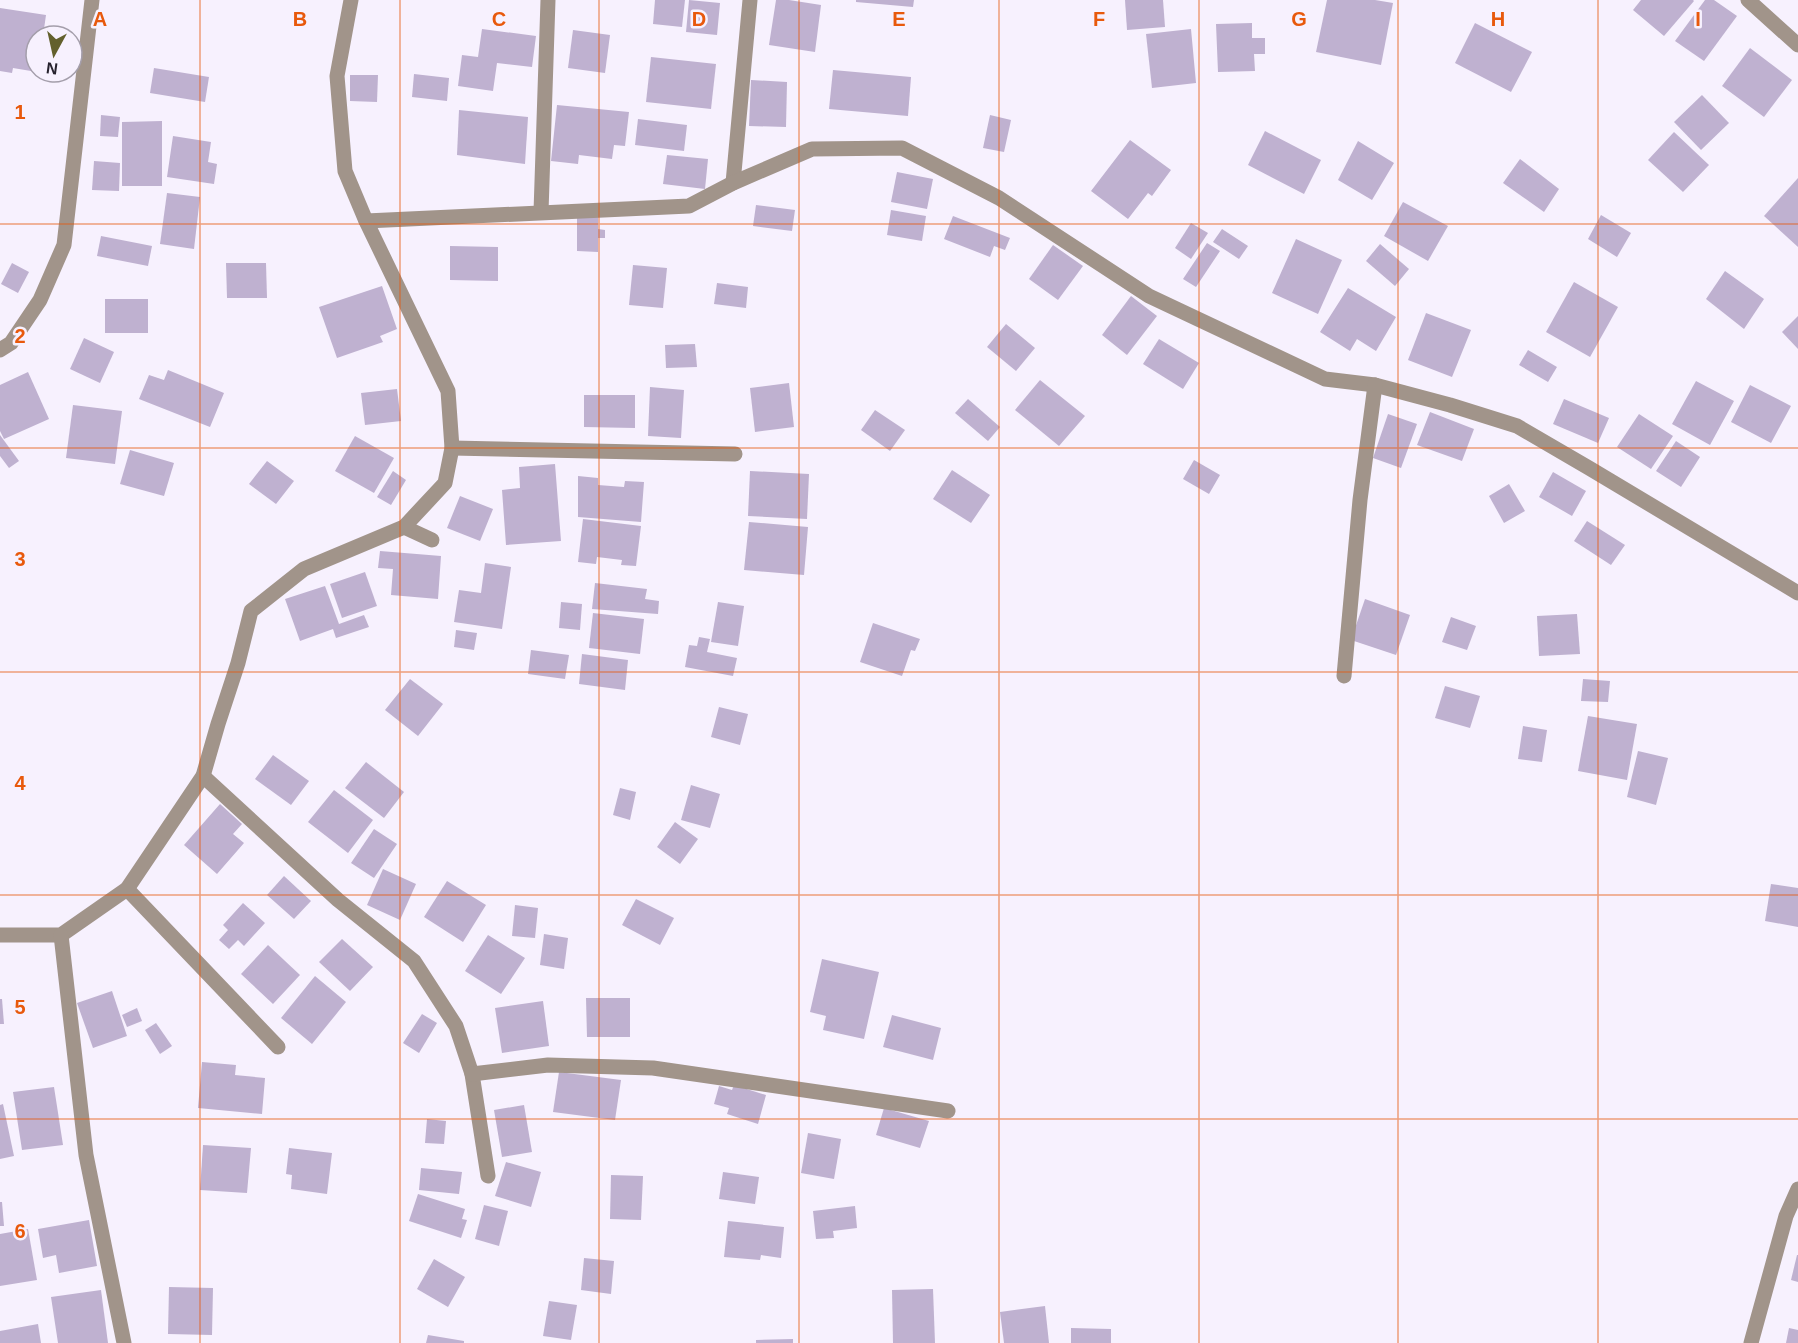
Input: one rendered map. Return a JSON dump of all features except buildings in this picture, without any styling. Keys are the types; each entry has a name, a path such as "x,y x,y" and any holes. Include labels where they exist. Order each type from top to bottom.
{"street":[{"path":"0,350 11,343 40,300 64,245 92,0"},
{"path":"0,935 61,935 127,889 203,776 238,663 251,611 304,569 404,527 445,483 452,448 448,392 366,221 345,171 336,76 351,0"},
{"path":"541,212 548,0"},
{"path":"733,183 750,0"},
{"path":"1748,0 1798,45"},
{"path":"366,221 689,206 733,183 812,149 902,148 999,198 1149,296 1325,379 1375,385 1517,426 1798,593"},
{"path":"1344,676 1360,500 1375,385"},
{"path":"452,448 735,454"},
{"path":"404,527 432,540"},
{"path":"203,776 338,900 414,961 456,1026 472,1074 488,1176"},
{"path":"127,889 278,1047"},
{"path":"61,935 86,1155 124,1343"},
{"path":"472,1074 548,1065 653,1068 948,1111"},
{"path":"1751,1343 1792,1219 1798,1189"}]}
